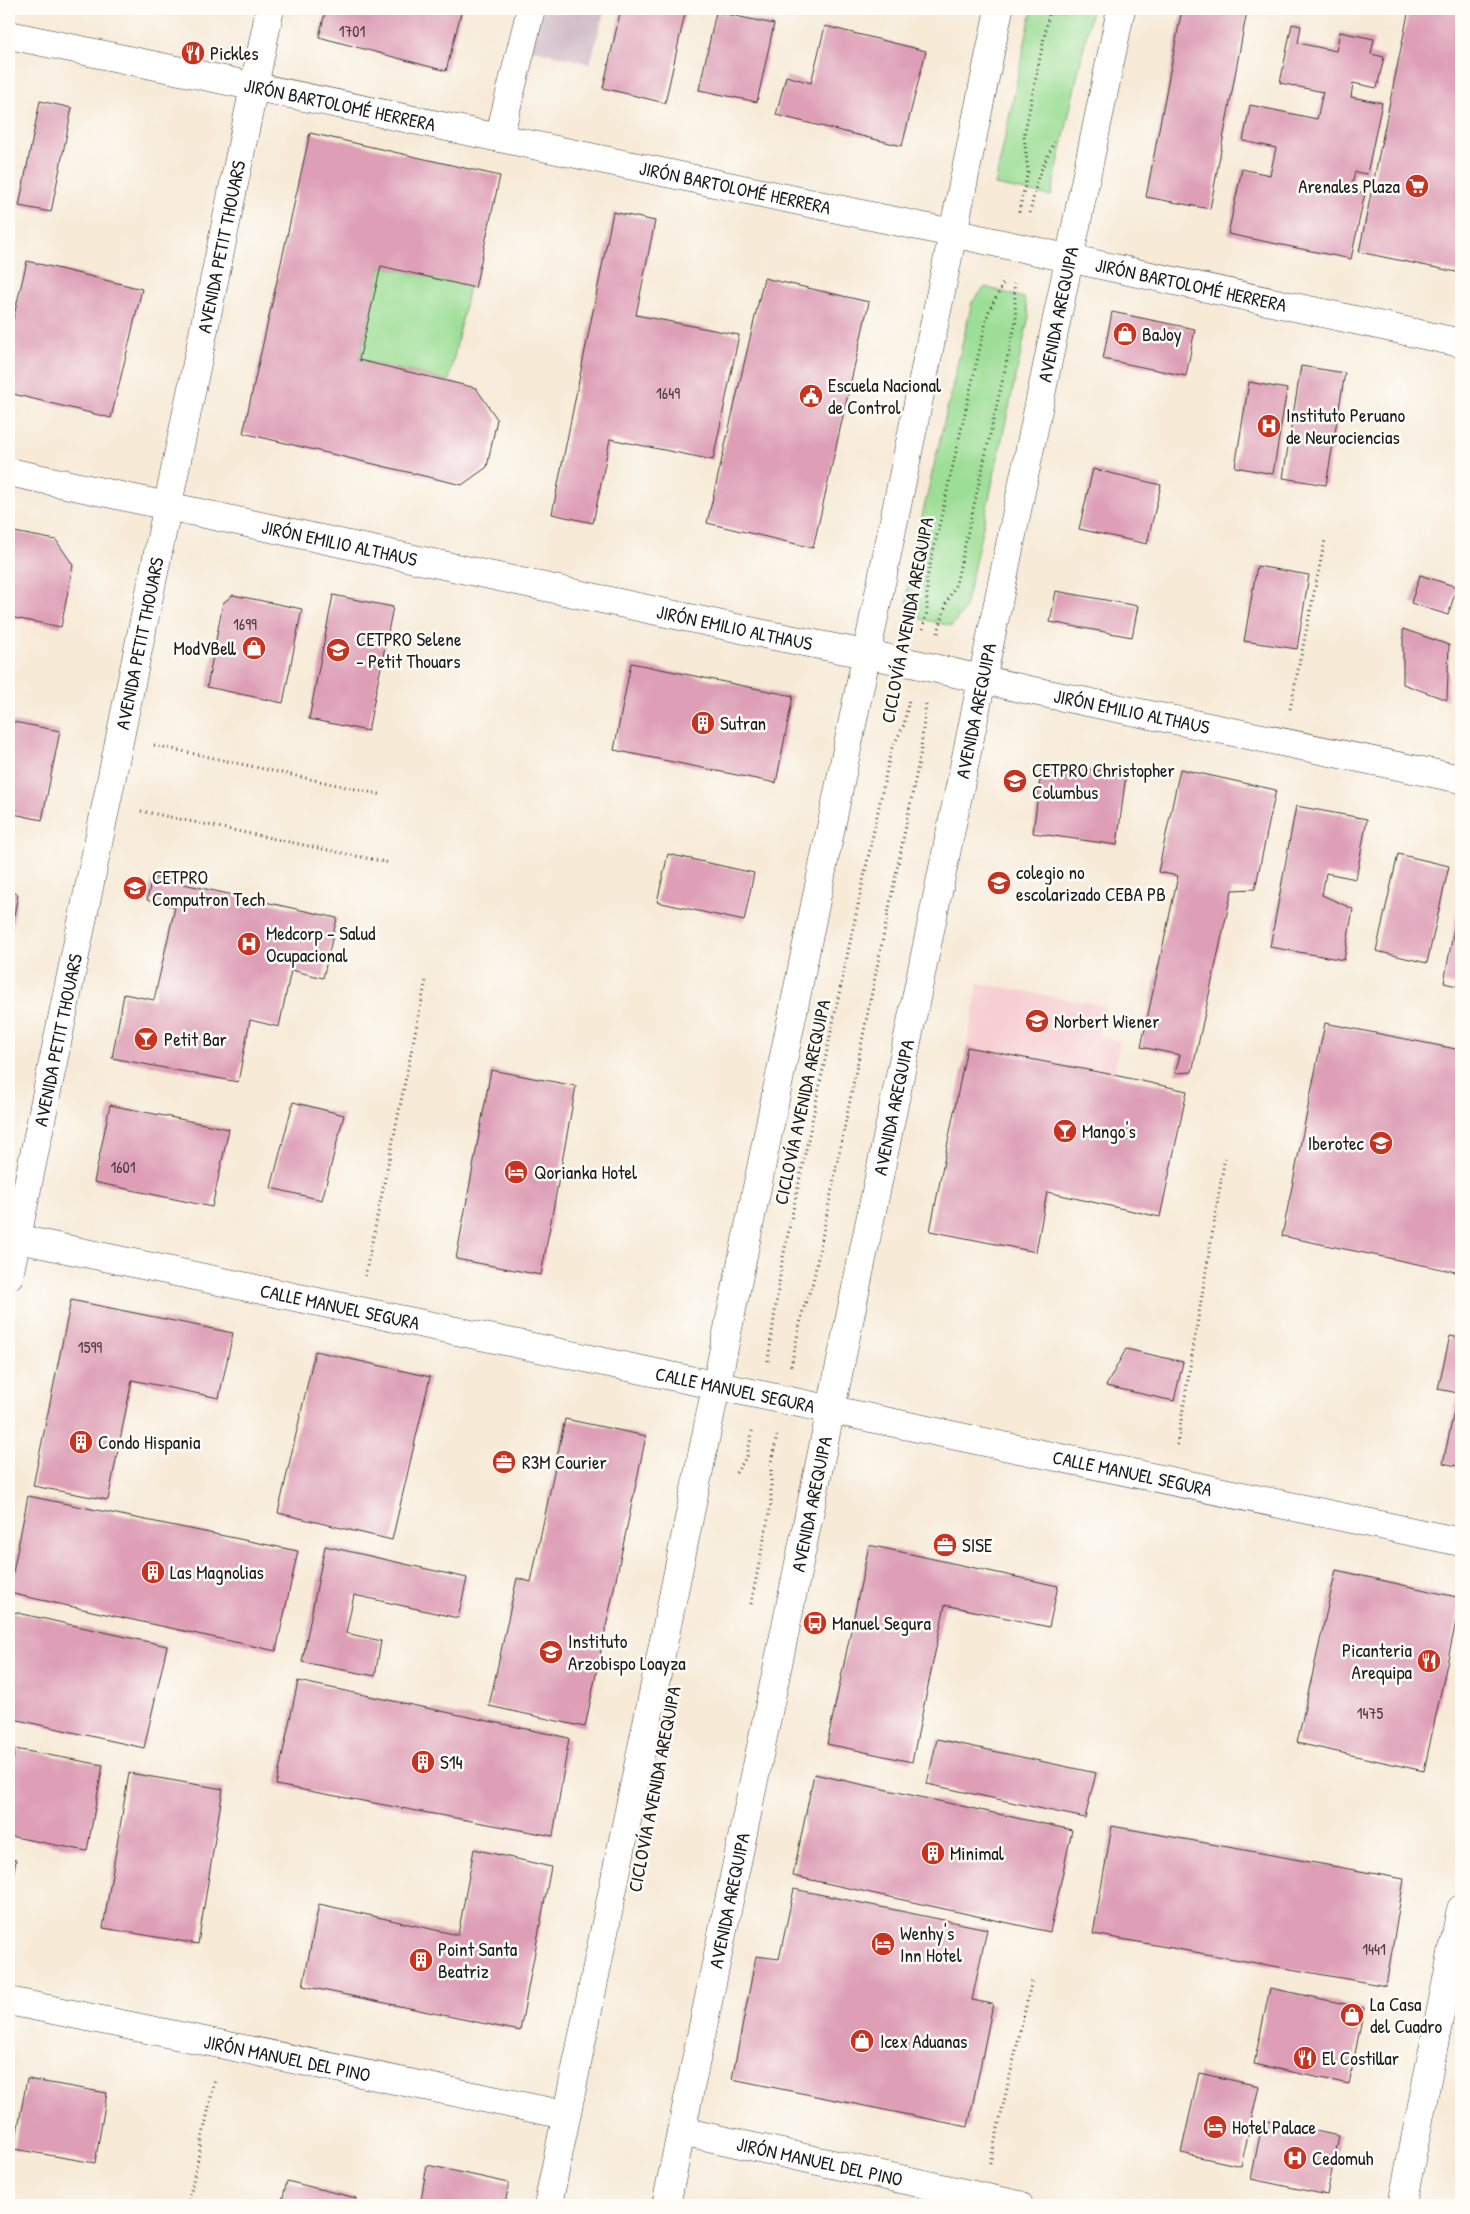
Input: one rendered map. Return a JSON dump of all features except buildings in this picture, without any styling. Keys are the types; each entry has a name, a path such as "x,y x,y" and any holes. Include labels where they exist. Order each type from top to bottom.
{"main road":[{"name":"AVENIDA PETIT THOUARS","path":"9,1276 13,1238 120,738 270,9"},
{"path":"499,138 531,9"},
{"path":"548,2205 999,9"},
{"name":"AVENIDA AREQUIPA","path":"666,2205 1121,9"},
{"name":"JIRÓN BARTOLOMÉ HERRERA","path":"9,35 952,233 1069,260 1461,343"},
{"name":"JIRÓN EMILIO ALTHAUS","path":"9,472 1282,744 1461,780"},
{"name":"CALLE MANUEL SEGURA","path":"13,1238 1461,1542"},
{"path":"1402,2205 1461,1909"},
{"name":"JIRÓN MANUEL DEL PINO","path":"9,2001 566,2115"},
{"name":"JIRÓN MANUEL DEL PINO","path":"681,2132 1018,2205"}],"path":[{"name":"CICLOVÍA AVENIDA AREQUIPA","path":"735,1475 747,1456 772,1397 771,1347 784,1252 891,750 904,725 924,666 927,612 926,585 929,568 988,312 1003,287 1017,248 1028,171 1024,136 1050,9"},
{"path":"771,1504 772,1397 813,1282 920,756 924,715 924,666 946,604 956,584 1016,321 1013,287 1017,248 1038,177 1054,145"},
{"path":"1282,744 1325,540"},
{"path":"120,738 384,794"},
{"path":"106,804 390,863"},
{"path":"358,1310 426,980"},
{"path":"1170,1481 1225,1157"},
{"path":"982,2197 1032,1980"},
{"path":"188,2205 222,2045"}],"shaded area":[{"path":"542,9 605,9 590,64 531,49"},
{"name":"Norbert Wiener","path":"978,983 1106,1006 1100,1036 1120,1041 1114,1075 967,1047"}],"green space":[{"path":"1032,9 1092,9 1051,196 995,185"},
{"path":"381,266 469,286 449,381 359,360"},
{"path":"985,287 1024,298 1029,316 965,608 952,626 908,616 907,581 972,302"}],"place":[{"name":"Pickles","path":"193,53"},
{"name":"Arenales Plaza","path":"1417,186"},
{"name":"BaJoy","path":"1125,334"},
{"name":"Escuela Nacional de Control","path":"811,396"},
{"name":"Instituto Peruano de Neurociencias","path":"1269,426"},
{"name":"ModVBell","path":"254,648"},
{"name":"CETPRO Selene - Petit Thouars","path":"338,650"},
{"name":"Sutran","path":"703,723"},
{"name":"CETPRO Christopher Columbus","path":"1015,781"},
{"name":"colegio no escolarizado CEBA PB","path":"999,883"},
{"name":"CETPRO Computron Tech","path":"135,888"},
{"name":"Medcorp - Salud Ocupacional","path":"249,944"},
{"name":"Norbert Wiener","path":"1037,1021"},
{"name":"Petit Bar","path":"146,1039"},
{"name":"Mango's","path":"1065,1131"},
{"name":"Iberotec","path":"1381,1143"},
{"name":"Qorianka Hotel","path":"516,1172"},
{"name":"Condo Hispania","path":"81,1442"},
{"name":"R3M Courier","path":"504,1462"},
{"name":"SISE","path":"945,1545"},
{"name":"Las Magnolias","path":"153,1572"},
{"name":"Manuel Segura","path":"815,1623"},
{"name":"Instituto Arzobispo Loayza","path":"551,1652"},
{"name":"Picanteria Arequipa","path":"1429,1661"},
{"name":"S14","path":"423,1762"},
{"name":"Minimal","path":"933,1853"},
{"name":"Wenhy's Inn Hotel","path":"883,1944"},
{"name":"Point Santa Beatriz","path":"421,1960"},
{"name":"La Casa del Cuadro","path":"1352,2015"},
{"name":"Icex Aduanas","path":"862,2041"},
{"name":"El Costillar","path":"1305,2058"},
{"name":"Hotel Palace","path":"1215,2127"},
{"name":"Cedomuh","path":"1295,2158"}]}
